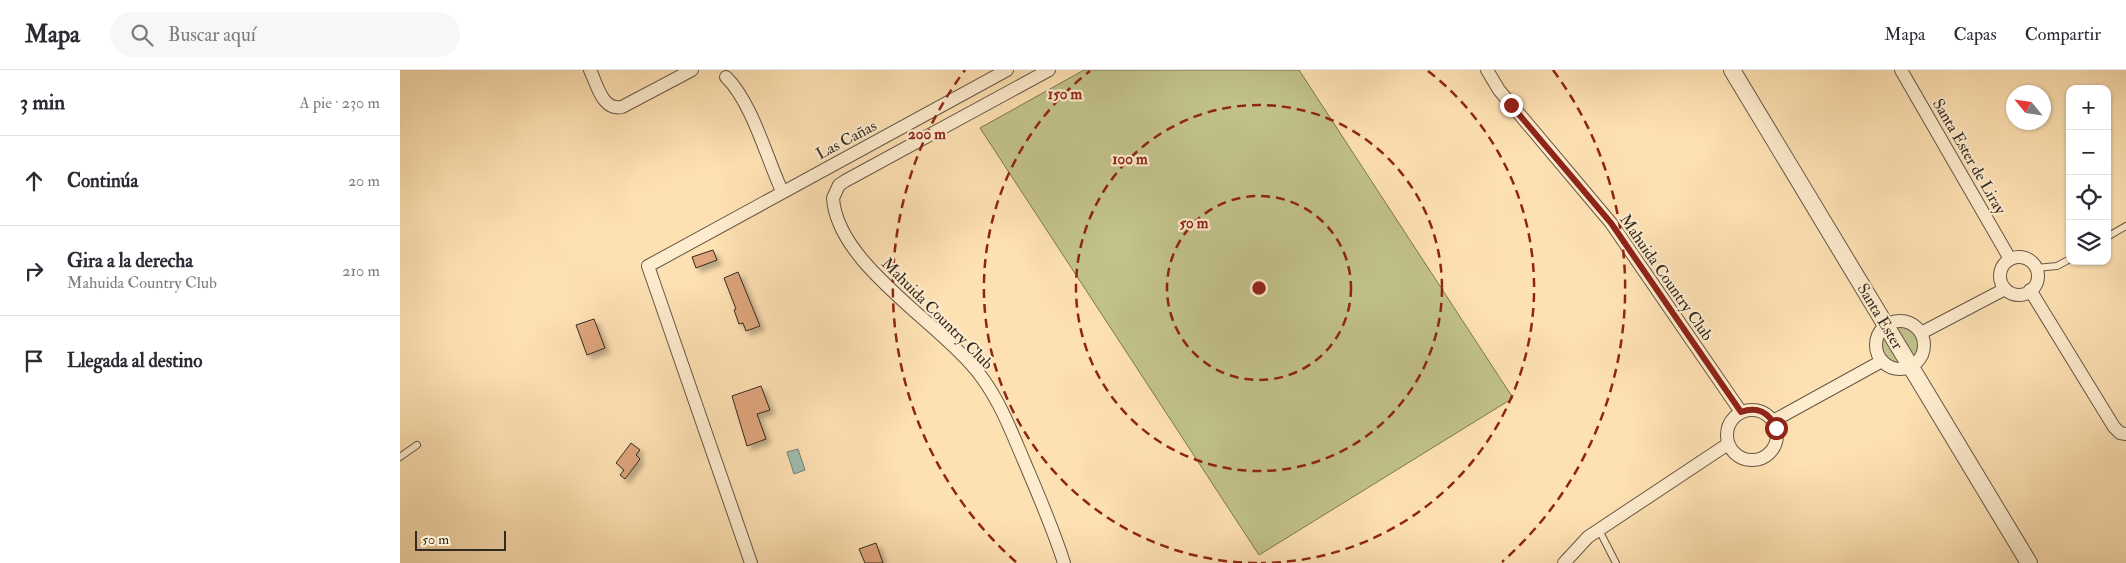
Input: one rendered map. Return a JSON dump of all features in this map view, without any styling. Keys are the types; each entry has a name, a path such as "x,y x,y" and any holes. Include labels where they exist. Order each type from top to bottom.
{"street":[{"path":"590,70 606,103 615,108 622,107 692,70"},
{"name":"Las Cañas","path":"751,563 648,269 650,263 1007,70"},
{"name":"Mahuida Country Club","path":"1049,70 845,180 839,185 833,198 840,224 867,265 893,292 959,352 983,378 1007,420 1052,526 1064,563"},
{"name":"Mahuida Country Club","path":"1487,70 1499,90 1611,223 1741,412"},
{"name":"Santa Ester","path":"1732,70 2030,563"},
{"name":"Santa Ester de Liray","path":"1902,70 2010,259"},
{"path":"725,74 736,89 768,152 771,168 782,191"},
{"path":"2022,257 2033,263 2036,268 2037,280 2030,290 2020,294 2006,289 2000,278 2000,273 2006,262 2010,259 2022,257"},
{"path":"1921,333 2006,289"},
{"path":"2030,290 2114,426 2120,433 2126,434"},
{"path":"1894,322 1909,323 1921,333 1924,348 1918,362 1911,366 1896,369 1882,361 1876,346 1881,331 1886,326 1894,322"},
{"path":"1773,421 1882,361"},
{"path":"1748,410 1762,411 1773,421 1776,428 1776,443 1767,455 1760,459 1744,459 1738,456 1728,444 1727,429 1730,422 1741,412 1748,410"},
{"path":"1564,563 1588,537 1728,444"}],"lane":[{"path":"2111,235 2126,226"},
{"path":"2036,268 2047,269 2066,261"},
{"path":"400,457 418,445"},
{"path":"1599,530 1616,563"}],"green space":[{"path":"1084,70 1299,70 1513,398 1259,555 980,128"},
{"path":"1900,325 1914,331 1920,345 1914,359 1900,365 1886,359 1880,345 1886,331"}],"shaded area":[{"path":"798,449 805,470 794,474 787,452"}],"building":[{"path":"713,250 717,260 696,268 692,257"},
{"path":"738,272 760,326 746,331 743,323 739,324 734,310 736,309 724,278"},
{"path":"594,319 605,348 587,355 576,325"},
{"path":"761,386 770,410 757,414 766,439 747,446 732,396"},
{"path":"631,443 640,450 636,455 640,459 625,479 620,475 624,470 616,463"},
{"path":"876,543 883,563 865,563 859,549"}],"route":[{"path":"1511,105 1611,223 1741,412 1755,409 1762,411 1773,421 1776,428"}]}
